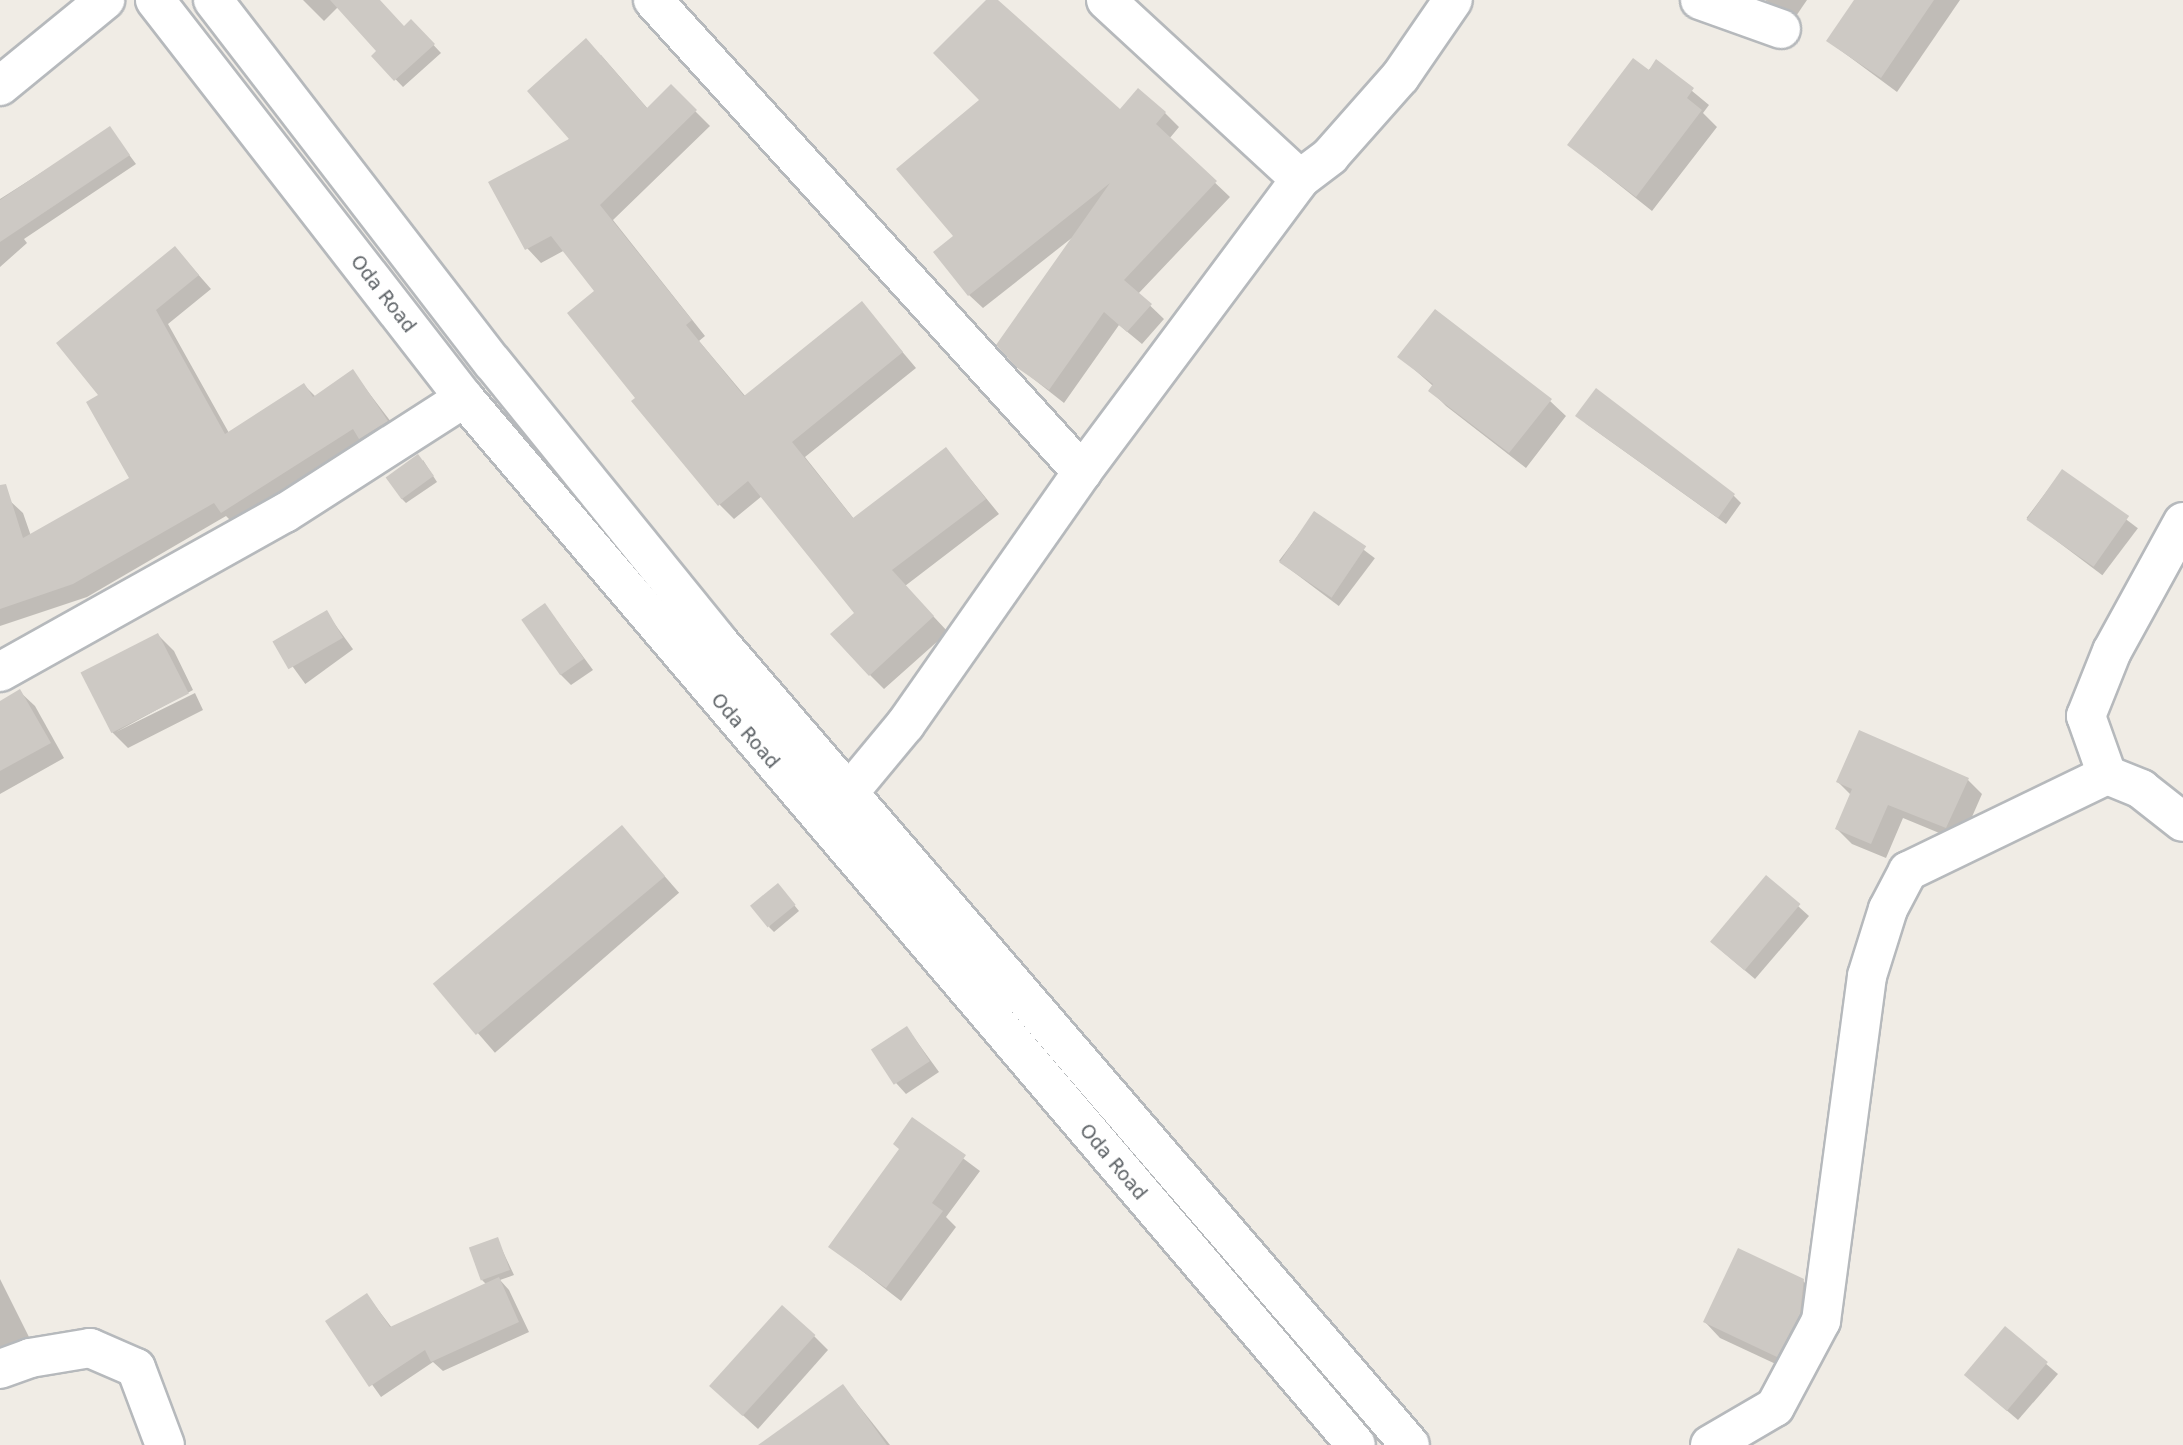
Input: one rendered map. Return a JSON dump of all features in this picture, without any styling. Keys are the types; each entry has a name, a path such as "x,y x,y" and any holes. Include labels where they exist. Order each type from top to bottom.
{"street":[{"path":"0,86 105,0"},
{"name":"Oda Road","path":"155,0 464,398 1356,1445"},
{"name":"Oda Road","path":"213,0 493,363 717,640 851,790 1410,1445"},
{"path":"653,0 1082,472"},
{"path":"851,790 905,725 1082,472 1300,179 1330,156 1400,77 1452,0"},
{"path":"1700,0 1782,29"},
{"path":"1112,2 1300,179"},
{"path":"0,672 285,513 464,398"},
{"path":"2183,522 2112,651 2086,716 2108,775 2141,789 2183,822"},
{"path":"1710,1445 1775,1407 1821,1321 1867,976 1888,909 1908,871 2108,775"},
{"path":"0,1369 30,1358 90,1348 136,1368 165,1445"}],"building":[{"path":"330,0 380,0 404,26 411,19 435,44 394,81 371,56 376,51"},
{"path":"986,0 998,0 1120,109 1138,88 1166,112 1156,124 1217,181 1124,280 1152,304 1127,332 1104,312 1049,390 1016,367 996,345 1110,183 968,296 933,252 953,236 896,169 979,100 933,53"},
{"path":"1854,0 1934,0 1881,78 1826,41"},
{"path":"586,38 647,108 671,84 697,110 600,205 692,320 686,325 744,396 862,301 903,352 792,442 853,518 946,447 986,499 892,570 934,616 869,676 830,634 854,613 748,481 718,506 631,401 635,398 567,313 594,291 551,236 525,250 488,182 569,139 527,91"},
{"path":"1633,58 1649,70 1656,59 1694,88 1687,98 1702,110 1636,197 1567,145"},
{"path":"110,126 130,155 0,242 0,200"},
{"path":"175,246 199,275 156,310 225,434 304,383 313,397 353,369 388,421 359,439 353,429 221,513 214,503 73,584 0,609 0,485 6,484 23,538 129,478 86,402 98,395 56,343"},
{"path":"1435,309 1552,399 1509,453 1428,391 1433,384 1397,357"},
{"path":"1596,388 1735,494 1718,518 1575,416"},
{"path":"418,454 434,476 402,499 386,478"},
{"path":"2062,469 2129,516 2094,567 2026,520"},
{"path":"1314,511 1366,546 1332,598 1279,562"},
{"path":"545,603 584,659 560,675 521,620"},
{"path":"327,610 343,638 288,669 272,642"},
{"path":"158,633 189,694 111,733 80,672"},
{"path":"20,689 51,743 0,771 0,701"},
{"path":"1859,730 1969,778 1946,828 1888,805 1871,844 1835,829 1852,789 1836,782"},
{"path":"622,825 665,876 476,1035 433,984"},
{"path":"1766,875 1800,904 1745,971 1710,942"},
{"path":"778,883 796,905 768,927 750,906"},
{"path":"907,1026 930,1061 894,1085 871,1049"},
{"path":"912,1117 966,1155 932,1203 943,1211 886,1288 828,1247 899,1149 893,1144"},
{"path":"498,1237 510,1270 481,1280 469,1248"},
{"path":"1738,1248 1804,1279 1800,1314 1777,1357 1703,1322"},
{"path":"499,1277 519,1322 431,1362 425,1350 369,1387 325,1321 367,1293 390,1327"},
{"path":"782,1305 815,1335 743,1416 709,1386"},
{"path":"2005,1326 2048,1362 2007,1411 1964,1375"},
{"path":"843,1384 887,1445 758,1445"}]}
